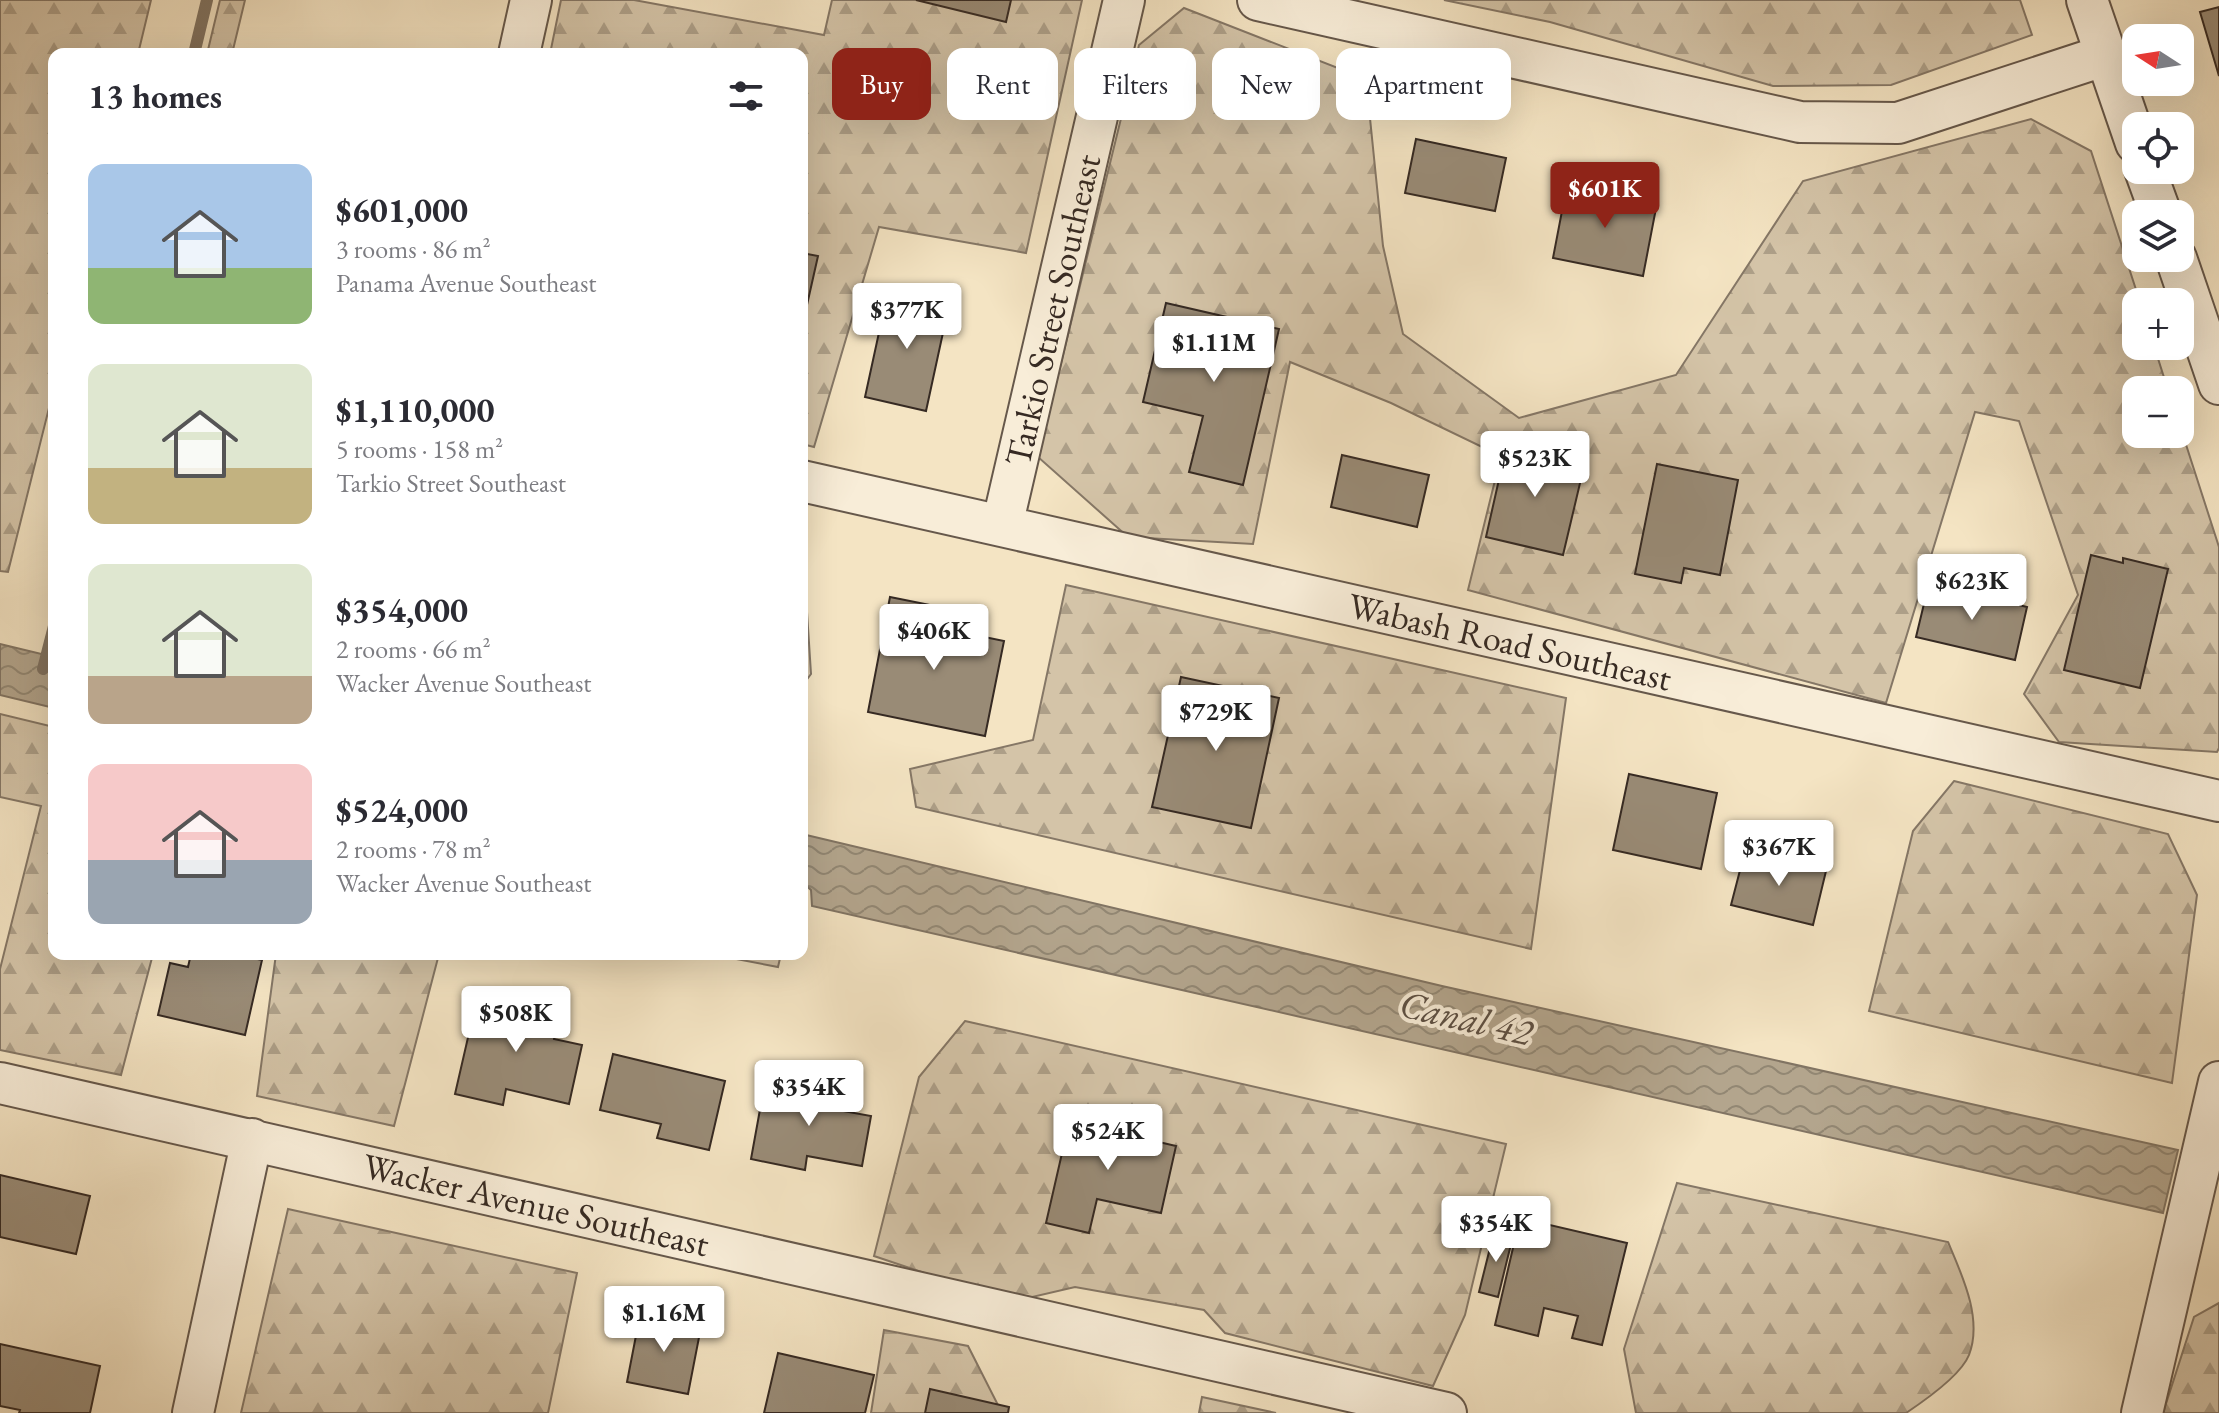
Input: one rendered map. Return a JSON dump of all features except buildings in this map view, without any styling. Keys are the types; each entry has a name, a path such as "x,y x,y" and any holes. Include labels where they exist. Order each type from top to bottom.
{"street":[{"path":"520,48 531,0"},
{"name":"Tarkio Street Southeast","path":"1002,526 1124,0"},
{"path":"1258,0 1800,122 1898,123 2106,55"},
{"path":"2087,0 2125,112"},
{"path":"2181,272 2219,384"},
{"name":"Wabash Road Southeast","path":"808,482 2219,801"},
{"path":"2142,1413 2219,1082"},
{"name":"Wacker Avenue Southeast","path":"0,1083 1446,1413"},
{"path":"193,1413 252,1139"}],"green space":[{"path":"0,0 151,0 139,48 48,48 48,412 8,572 0,571"},
{"path":"220,0 245,0 233,48 208,48"},
{"path":"561,0 634,0 824,35 832,0 1082,0 1058,108 1058,48 947,48 947,120 1055,120 1026,253 879,227 814,447 808,446 808,48 551,48"},
{"path":"1444,0 2020,0 2032,35 1891,85 1773,86 1550,22"},
{"path":"1184,8 1287,48 1212,48 1212,120 1320,120 1320,61 1336,67 1336,120 1370,120 1383,246 1403,334 1519,418 1676,375 1803,181 2031,119 2091,151 2122,247 2122,272 2130,272 2135,288 2122,288 2122,360 2158,360 2164,376 2122,376 2122,448 2187,448 2219,547 2217,752 2059,742 2024,694 2078,595 2019,421 1975,412 1886,703 1468,590 1501,456 1391,403 1290,362 1253,544 1128,537 1038,457 1121,120 1196,120 1196,48 1138,48"},
{"path":"1066,585 1566,698 1531,949 916,807 910,769 1033,740"},
{"path":"808,628 811,674 808,678"},
{"path":"0,714 48,726 48,960 151,960 121,1075 0,1050 0,969 41,806 0,797"},
{"path":"1954,781 2168,834 2197,895 2172,1083 1869,1011 1913,831"},
{"path":"275,960 437,960 394,1126 257,1096"},
{"path":"741,960 780,960 778,967"},
{"path":"965,1021 1506,1144 1465,1315 1433,1386 1225,1333 1204,1310 1075,1287 1011,1302 874,1256 919,1077"},
{"path":"1677,1183 1948,1242 1972,1312 1973,1341 1965,1363 1941,1387 1906,1413 1636,1413 1624,1349"},
{"path":"288,1209 577,1273 548,1413 241,1413"},
{"path":"2219,1303 2219,1413 2163,1413 2194,1317"},
{"path":"884,1330 968,1346 1002,1413 871,1413"},
{"path":"1202,1397 1276,1413 1199,1413"}],"water":[{"path":"0,644 48,656 48,707 0,695"},
{"name":"Canal 42","path":"808,835 1442,986 2178,1150 2163,1213 812,906 808,887"}],"waterway":[{"path":"195,48 207,0"},
{"path":"43,669 48,649"}]}
